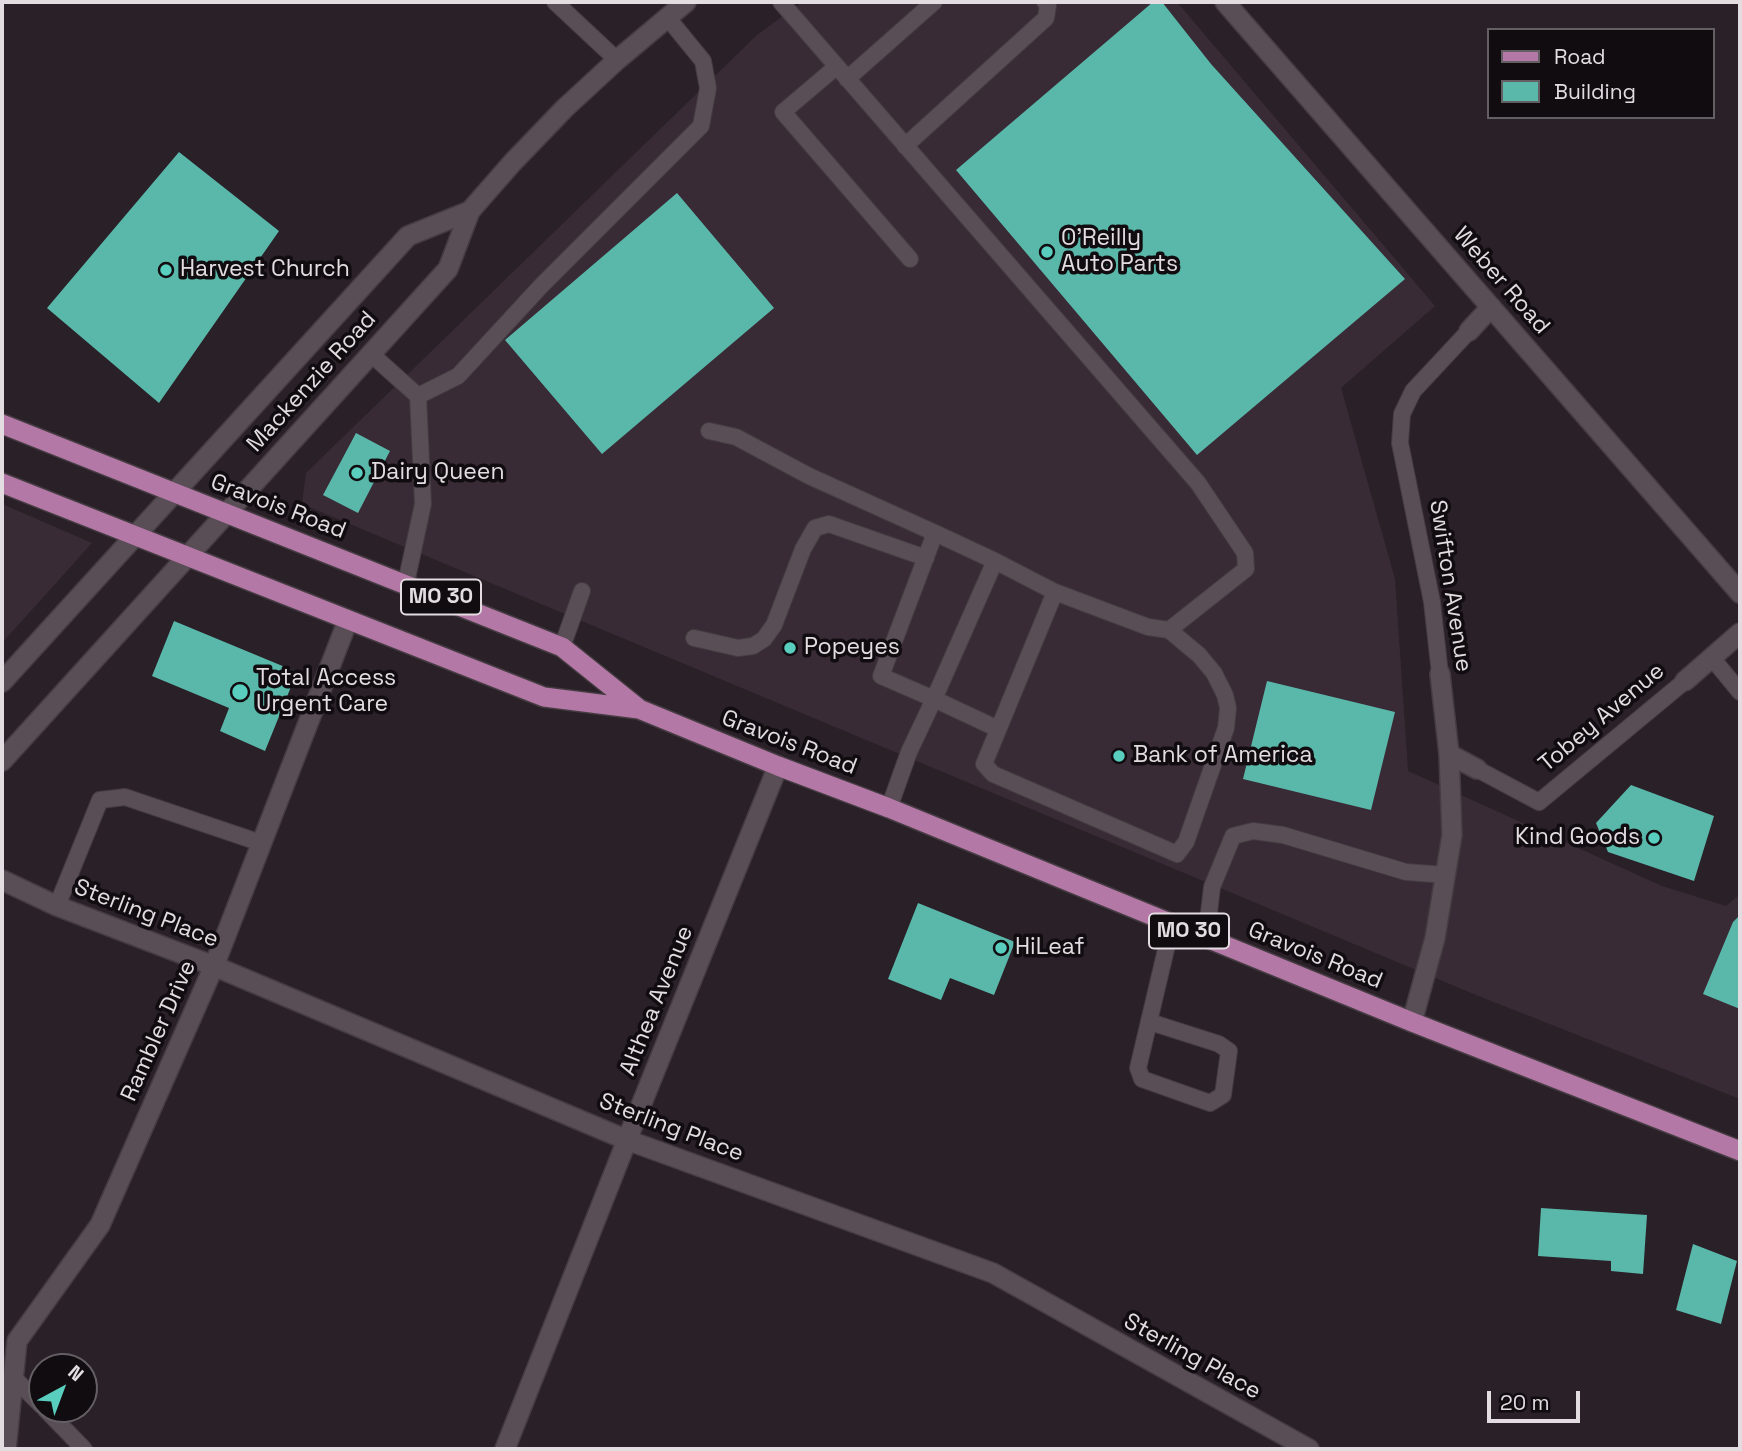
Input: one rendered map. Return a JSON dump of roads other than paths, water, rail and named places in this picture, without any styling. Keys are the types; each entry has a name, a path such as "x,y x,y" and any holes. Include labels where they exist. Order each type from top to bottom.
{"main road":[{"name":"Gravois Road","path":"2,424 562,647 639,709"},
{"name":"Gravois Road","path":"2,482 544,697 639,709 1412,1022 1740,1151"}],"street":[{"name":"Mackenzie Road","path":"2,761 448,270 470,211 565,108 617,60 687,2"},
{"name":"Weber Road","path":"1225,2 1740,593"},
{"name":"Mackenzie Road","path":"2,682 408,236 470,211"},
{"name":"Swifton Avenue","path":"1469,331 1491,307"},
{"name":"Rambler Drive","path":"6,1449 17,1341 100,1225 214,966 348,620"},
{"name":"Tobey Avenue","path":"1685,681 1740,633"},
{"name":"Swifton Avenue","path":"1412,1022 1435,938 1452,835 1449,754 1440,674"},
{"name":"Tobey Avenue","path":"1449,754 1477,769"},
{"name":"Althea Avenue","path":"505,1449 778,766"},
{"name":"Sterling Place","path":"2,880 57,906 214,966 627,1140 993,1273 1309,1449"}],"lane":[{"path":"555,2 617,60"},
{"path":"781,2 1198,483 1245,553 1246,569 1169,630"},
{"path":"847,79 934,2"},
{"path":"905,146 1046,18 1048,5 1045,2"},
{"path":"418,396 458,376 541,286 701,126 708,88 703,61 667,17"},
{"path":"836,67 783,111 910,259"},
{"name":"Swifton Avenue","path":"1440,674 1432,602 1400,443 1402,414 1413,391 1469,331"},
{"path":"371,354 418,396 423,504 406,583"},
{"path":"709,431 736,437 810,476 995,561 1055,592 1148,627 1169,630 1199,655 1214,673 1225,695 1228,708 1226,728 1186,842 1177,854 993,774 984,764 1055,592"},
{"path":"694,638 738,648 753,646 764,639 774,625 803,550 815,528 829,524 926,558"},
{"path":"935,533 881,676 998,729"},
{"path":"889,808 909,752 995,561"},
{"path":"562,647 582,591"},
{"path":"1712,658 1740,692"},
{"name":"Tobey Avenue","path":"1477,769 1539,802 1685,681"},
{"path":"57,906 100,800 125,797 261,843"},
{"path":"1206,939 1212,887 1233,836 1253,831 1283,835 1406,872 1446,875"},
{"path":"1150,1022 1219,1044 1228,1051 1223,1095 1210,1103 1142,1079 1138,1068 1172,924"},
{"path":"13,1377 28,1392"},
{"path":"58,1423 84,1449"}],"place":[{"name":"O'Reilly Auto Parts","path":"1047,252"},
{"name":"Harvest Church","path":"166,270"},
{"name":"Dairy Queen","path":"357,473"},
{"name":"Popeyes","path":"790,648"},
{"name":"Total Access Urgent Care","path":"240,692"},
{"name":"Bank of America","path":"1119,756"},
{"name":"Kind Goods","path":"1654,838"},
{"name":"HiLeaf","path":"1001,948"}]}
